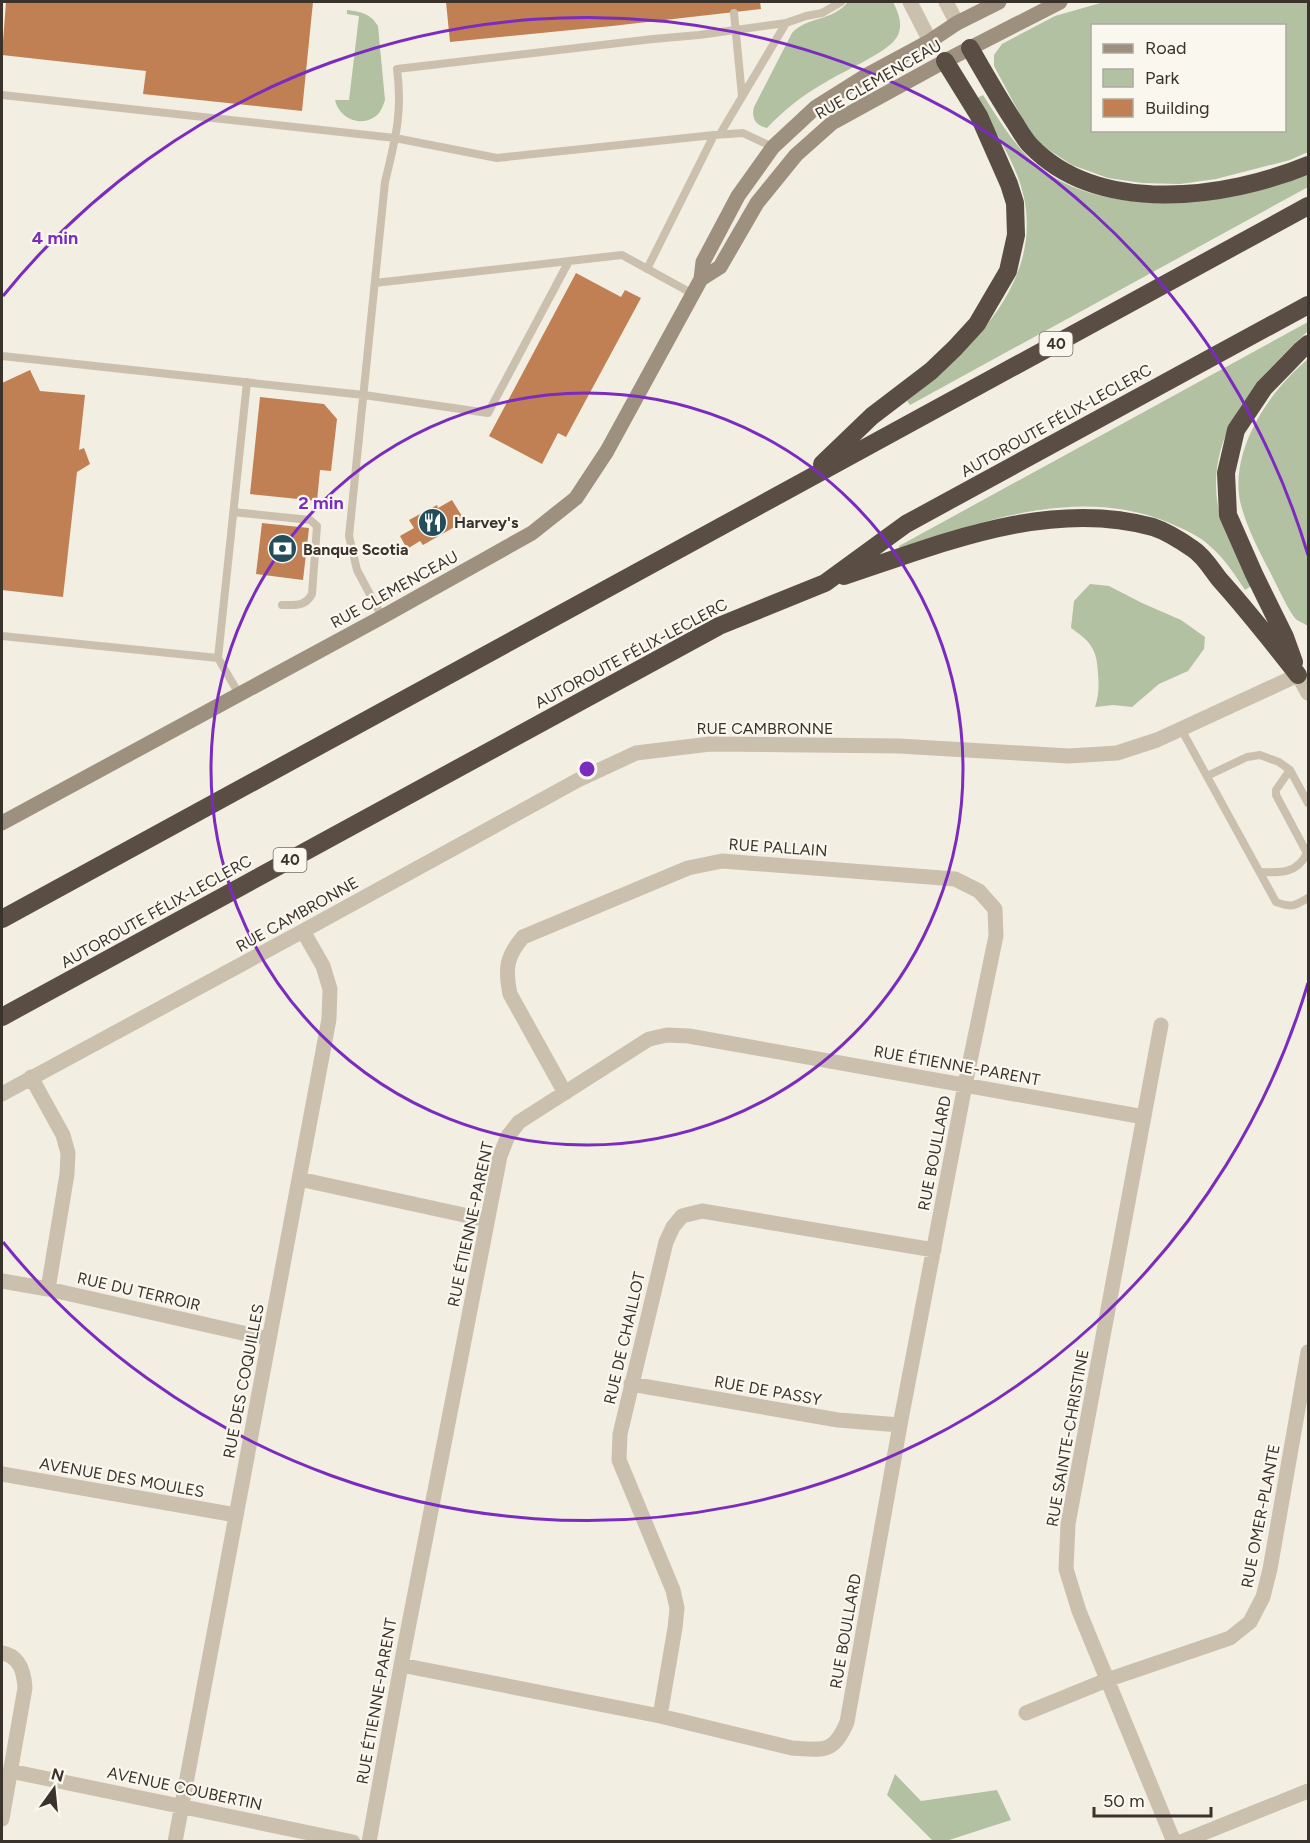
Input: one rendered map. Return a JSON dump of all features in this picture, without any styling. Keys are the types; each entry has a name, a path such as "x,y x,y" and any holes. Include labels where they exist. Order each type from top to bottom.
{"highway":[{"path":"970,48 1029,145 1055,165 1091,183 1113,190 1170,195 1235,187 1268,179 1308,165"},
{"path":"803,482 872,416 931,371 955,348 978,324 1008,271 1016,235 1015,203 979,116 945,61"},
{"name":"40","path":"2,919 1308,206"},
{"name":"AUTOROUTE FÉLIX-LECLERC","path":"2,1017 719,626 825,583 906,524 1308,305"},
{"path":"1303,672 1254,574 1228,515 1226,473 1236,430 1264,388 1308,344"},
{"path":"825,583 978,532 1016,524 1053,520 1107,519 1155,528 1195,550 1303,672"}],"street":[{"path":"910,2 930,41 945,61"},
{"path":"946,2 970,48"},
{"name":"RUE CLEMENCEAU","path":"2,823 532,533 576,498 607,451 693,294 701,279 703,262 738,196 773,147 816,107 957,23 999,2"},
{"name":"RUE CLEMENCEAU","path":"701,279 720,267 757,203 796,155 832,123 1060,2"},
{"path":"1303,672 1308,693"},
{"name":"RUE CAMBRONNE","path":"2,1094 578,780 636,753 710,744 899,746 1069,756 1117,753 1157,740 1303,672"},
{"name":"RUE PALLAIN","path":"565,1093 510,994 507,976 512,950 523,937 688,868 722,861 956,879 979,891 995,909 996,936 965,1084"},
{"name":"RUE DES COQUILLES","path":"175,1842 329,1019 330,989 323,966 303,931"},
{"name":"RUE SAINTE-CHRISTINE","path":"1161,1025 1068,1524 1066,1569 1078,1611 1174,1842"},
{"name":"RUE ÉTIENNE-PARENT","path":"369,1842 500,1156 508,1136 519,1122 649,1039 667,1035 689,1036 1144,1117"},
{"path":"31,1077 63,1135 68,1153 67,1174 48,1289"},
{"name":"RUE BOULLARD","path":"401,1665 660,1716 792,1748 829,1748 840,1738 847,1722 900,1425 965,1084"},
{"path":"298,1179 487,1220"},
{"name":"RUE DE CHAILLOT","path":"660,1716 677,1608 673,1590 619,1460 620,1434 631,1384 666,1242 673,1227 682,1216 702,1211 934,1250"},
{"name":"RUE DU TERROIR","path":"2,1281 48,1289 269,1339"},
{"name":"RUE OMER-PLANTE","path":"1026,1713 1107,1680 1230,1638 1250,1622 1263,1597 1270,1569 1308,1352"},
{"name":"RUE DE PASSY","path":"631,1384 838,1420 900,1425"},
{"name":"AVENUE DES MOULES","path":"2,1474 236,1515"},
{"path":"2,1653 18,1662 24,1672 25,1688 2,1819"},
{"name":"AVENUE COUBERTIN","path":"10,1771 353,1842"},
{"path":"1181,1842 1308,1791"}],"lane":[{"path":"382,617 357,570 349,536 385,182 395,138 400,95 397,69 786,23 822,13 841,2"},
{"path":"734,13 742,97"},
{"path":"647,269 717,134 786,23"},
{"path":"2,95 395,138 497,158 717,134 743,133 773,147"},
{"path":"375,283 622,255 693,294"},
{"path":"2,356 364,395 488,413 569,261"},
{"path":"239,694 218,658 247,382"},
{"path":"234,512 310,520 317,526 312,594 309,601 303,605 282,605"},
{"path":"2,636 218,658"},
{"path":"1181,729 1276,902 1294,906 1308,898"},
{"path":"1207,776 1246,756 1260,755 1279,762 1290,770 1308,803"},
{"path":"1260,872 1283,873 1302,864 1307,853 1276,795 1276,790 1290,770"}],"green space":[{"path":"848,2 893,2 899,16 900,26 894,41 872,57 810,92 767,128 757,123 754,118 754,107 792,33 805,24 834,13"},
{"path":"1104,2 1308,2 1308,152 1290,160 1216,179 1180,184 1142,183 1108,178 1072,165 1035,139 994,66 994,55 1002,44 1055,16"},
{"path":"347,10 365,14 372,18 378,26 385,100 378,114 363,121 346,116 341,112 335,100 349,100 359,16 347,14"},
{"path":"983,95 1010,136 1029,158 1047,173 1089,192 1136,201 1184,202 1215,198 1308,173 1308,187 910,405 907,401 981,333 1000,306 1016,277 1025,247 1026,214 1019,180 977,98"},
{"path":"1308,322 1308,331 1271,367 1240,408 1228,430 1220,454 1216,479 1218,506 1228,537 1253,585 1245,590 1221,557 1196,536 1167,522 1134,512 1100,507 1066,507 1032,511 965,527 900,549 899,546"},
{"path":"1308,359 1308,626 1297,620 1290,611 1257,546 1240,501 1238,481 1247,441 1256,422 1280,387"},
{"path":"1090,584 1109,586 1181,620 1205,637 1204,649 1188,671 1159,684 1132,707 1113,705 1095,707 1099,687 1096,658 1088,642 1071,628 1074,601"},
{"path":"895,1774 921,1801 997,1790 1011,1820 946,1841 933,1841 887,1795"}],"building":[{"path":"6,2 313,2 302,111 143,94 146,71 2,55"},
{"path":"446,2 760,2 761,9 450,42"},
{"path":"576,273 621,297 625,290 641,298 566,437 558,433 542,464 489,436"},
{"path":"30,370 40,391 85,395 79,450 84,448 90,464 77,472 63,597 2,590 2,383"},
{"path":"260,397 324,404 337,419 331,471 320,470 317,501 250,494"},
{"path":"452,500 465,521 423,545 420,541 407,549 400,536 414,528 409,520"},
{"path":"262,523 309,528 303,580 256,574"}],"place":[{"name":"Harvey's","path":"433,522"},
{"name":"Banque Scotia","path":"282,549"}]}
